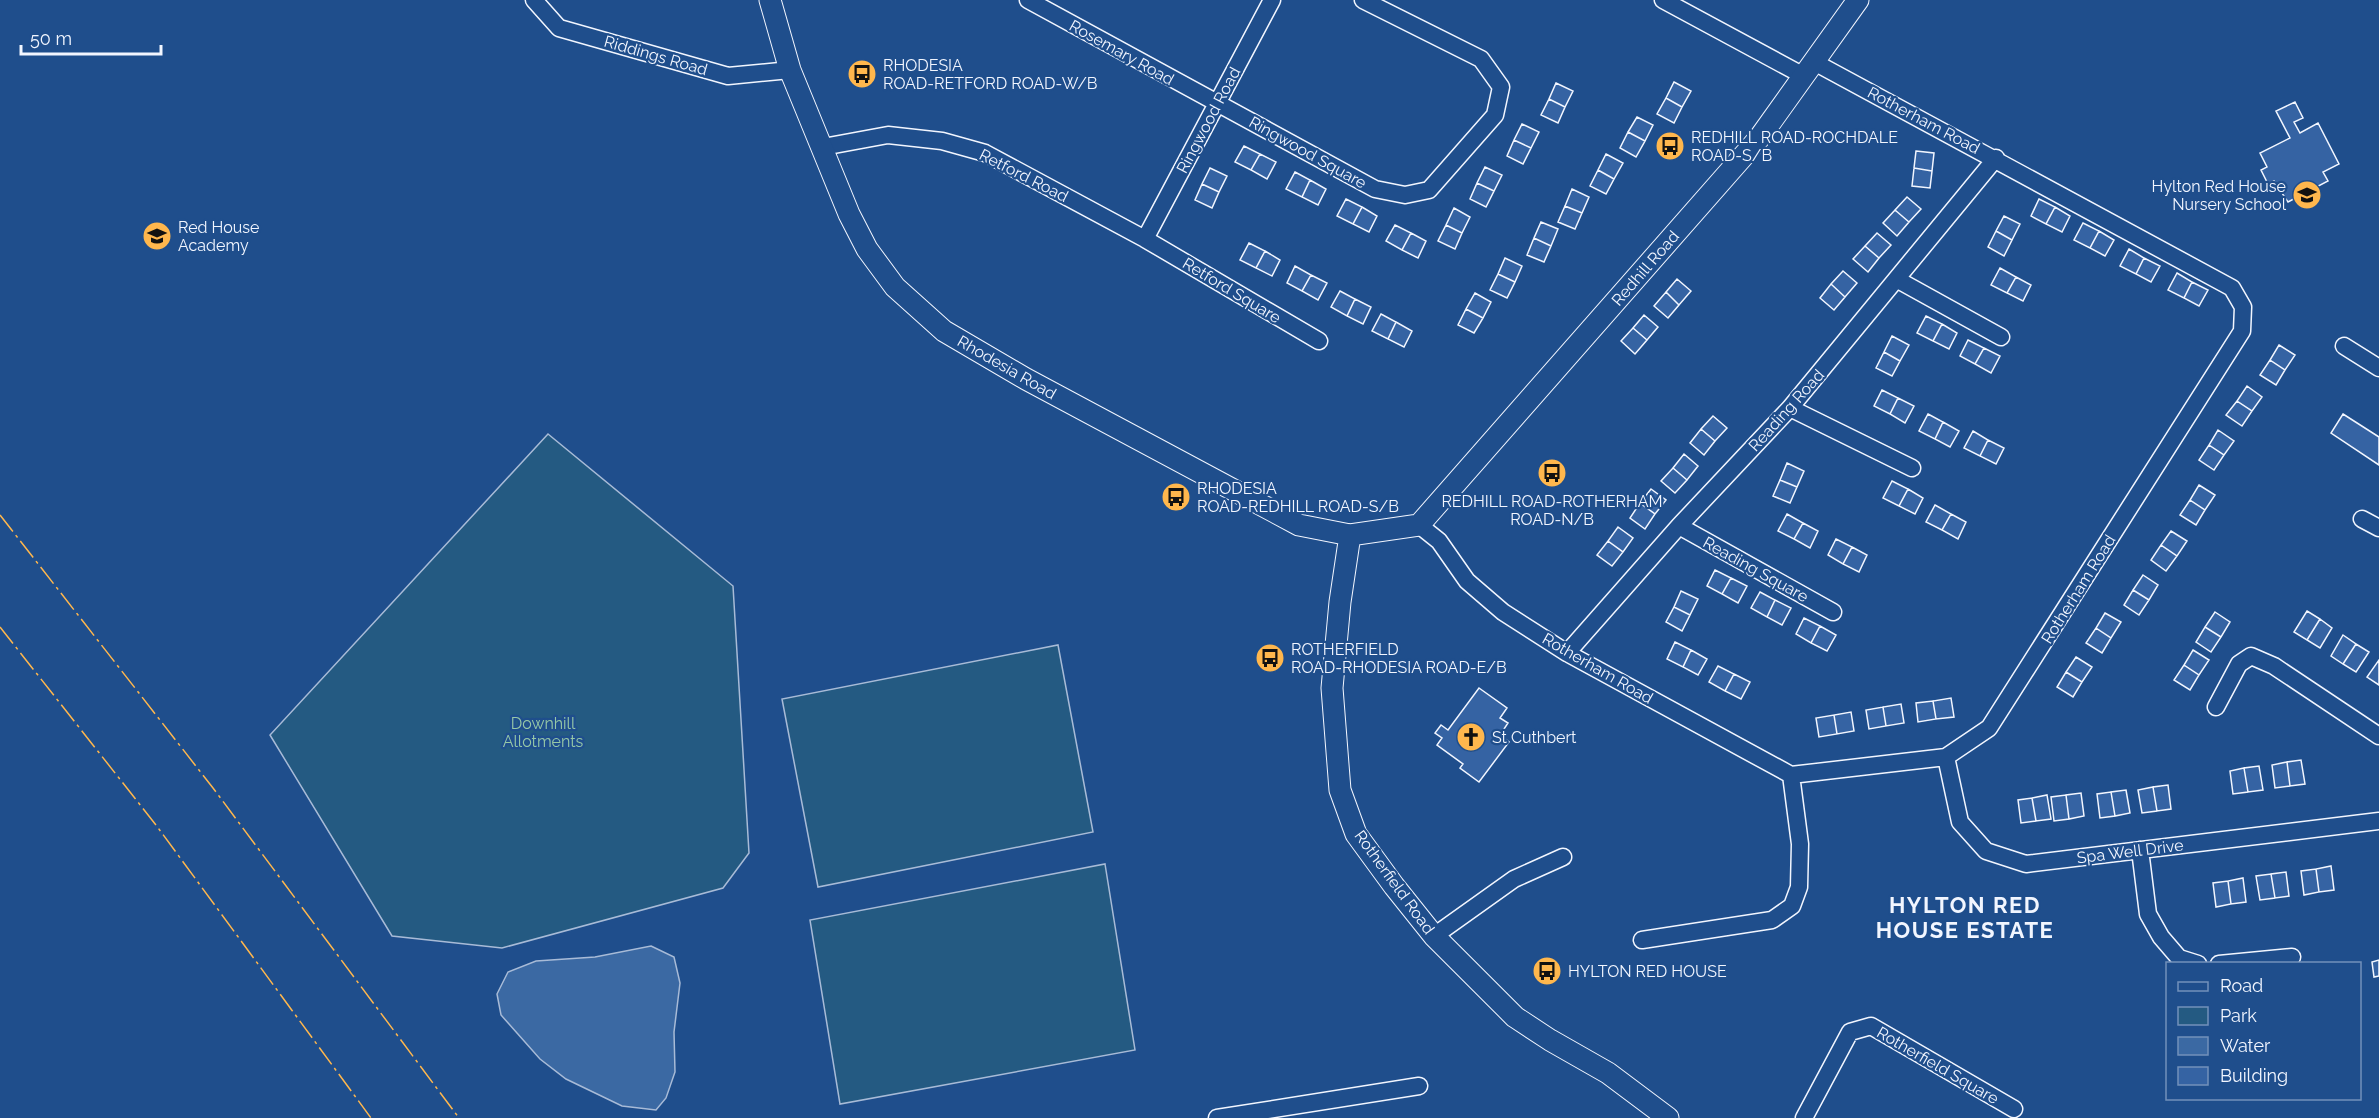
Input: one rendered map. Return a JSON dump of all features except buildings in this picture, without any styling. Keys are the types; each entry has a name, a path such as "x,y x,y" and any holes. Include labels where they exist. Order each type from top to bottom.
{"street":[{"name":"Riddings Road","path":"534,0 559,28 728,76 790,70"},
{"name":"Rhodesia Road","path":"770,0 790,70 844,203 867,249 895,287 944,331 1026,379 1299,525 1350,535 1419,525"},
{"name":"Rosemary Road","path":"1028,0 1217,103"},
{"name":"Ringwood Road","path":"1145,239 1272,0"},
{"name":"Ringwood Square","path":"1217,103 1375,189 1405,195 1429,190 1495,115 1501,87 1481,58 1363,0"},
{"name":"Redhill Road","path":"1419,525 1760,137 1858,0"},
{"name":"Rotherham Road","path":"1419,525 1439,541 1467,581 1503,612 1567,652 1791,775 1946,757 1989,728 2242,331 2243,307 2232,288 1996,158 1666,1"},
{"name":"Retford Road","path":"823,147 888,135 942,141 985,153 1145,239"},
{"name":"Reading Road","path":"1567,652 1679,526 1790,408 1898,280 1996,158"},
{"name":"Retford Square","path":"1145,239 1319,341"},
{"path":"1898,280 2001,338"},
{"path":"2344,346 2379,368"},
{"path":"1790,408 1912,468"},
{"path":"2362,519 2379,528"},
{"name":"Reading Square","path":"1679,526 1833,612"},
{"name":"Rotherfield Road","path":"1350,535 1340,602 1332,688 1340,790 1356,834 1434,936 1515,1017 1608,1073 1646,1112 1668,1118"},
{"path":"2216,707 2239,664 2251,656 2274,666 2379,736"},
{"name":"Spa Well Drive","path":"1946,757 1960,822 1986,851 2026,864 2379,821"},
{"path":"1642,940 1772,920 1792,906 1799,887 1800,844 1791,775"},
{"path":"2140,850 2148,914 2161,937 2179,958 2194,962"},
{"path":"1434,936 1514,879 1563,857"},
{"path":"2231,962 2292,957"},
{"name":"Rotherfield Square","path":"1804,1118 1850,1032 1871,1026 2014,1109"},
{"path":"1216,1118 1258,1115 1419,1086"}],"green space":[{"name":"Downhill Allotments","path":"548,434 733,586 749,853 723,888 502,948 392,936 270,735"},
{"path":"1058,645 1093,832 818,887 782,699"},
{"path":"1105,864 1135,1050 840,1104 810,920"}],"water":[{"path":"651,946 674,957 680,983 674,1032 675,1072 666,1098 656,1110 622,1106 566,1079 540,1059 501,1015 497,994 508,972 536,961 595,957"}],"power":[{"path":"0,515 213,788 459,1118"},
{"path":"0,627 156,825 371,1118"}],"place":[{"name":"RHODESIA ROAD-RETFORD ROAD-W/B","path":"862,74"},
{"name":"REDHILL ROAD-ROCHDALE ROAD-S/B","path":"1670,146"},
{"name":"Hylton Red House Nursery School","path":"2307,195"},
{"name":"Red House Academy","path":"157,236"},
{"name":"REDHILL ROAD-ROTHERHAM ROAD-N/B","path":"1552,473"},
{"name":"RHODESIA ROAD-REDHILL ROAD-S/B","path":"1176,497"},
{"name":"ROTHERFIELD ROAD-RHODESIA ROAD-E/B","path":"1270,658"},
{"name":"St Cuthbert","path":"1471,737"},
{"name":"HYLTON RED HOUSE","path":"1547,971"}],"district":[{"name":"HYLTON RED HOUSE ESTATE","path":"1965,918"}]}
